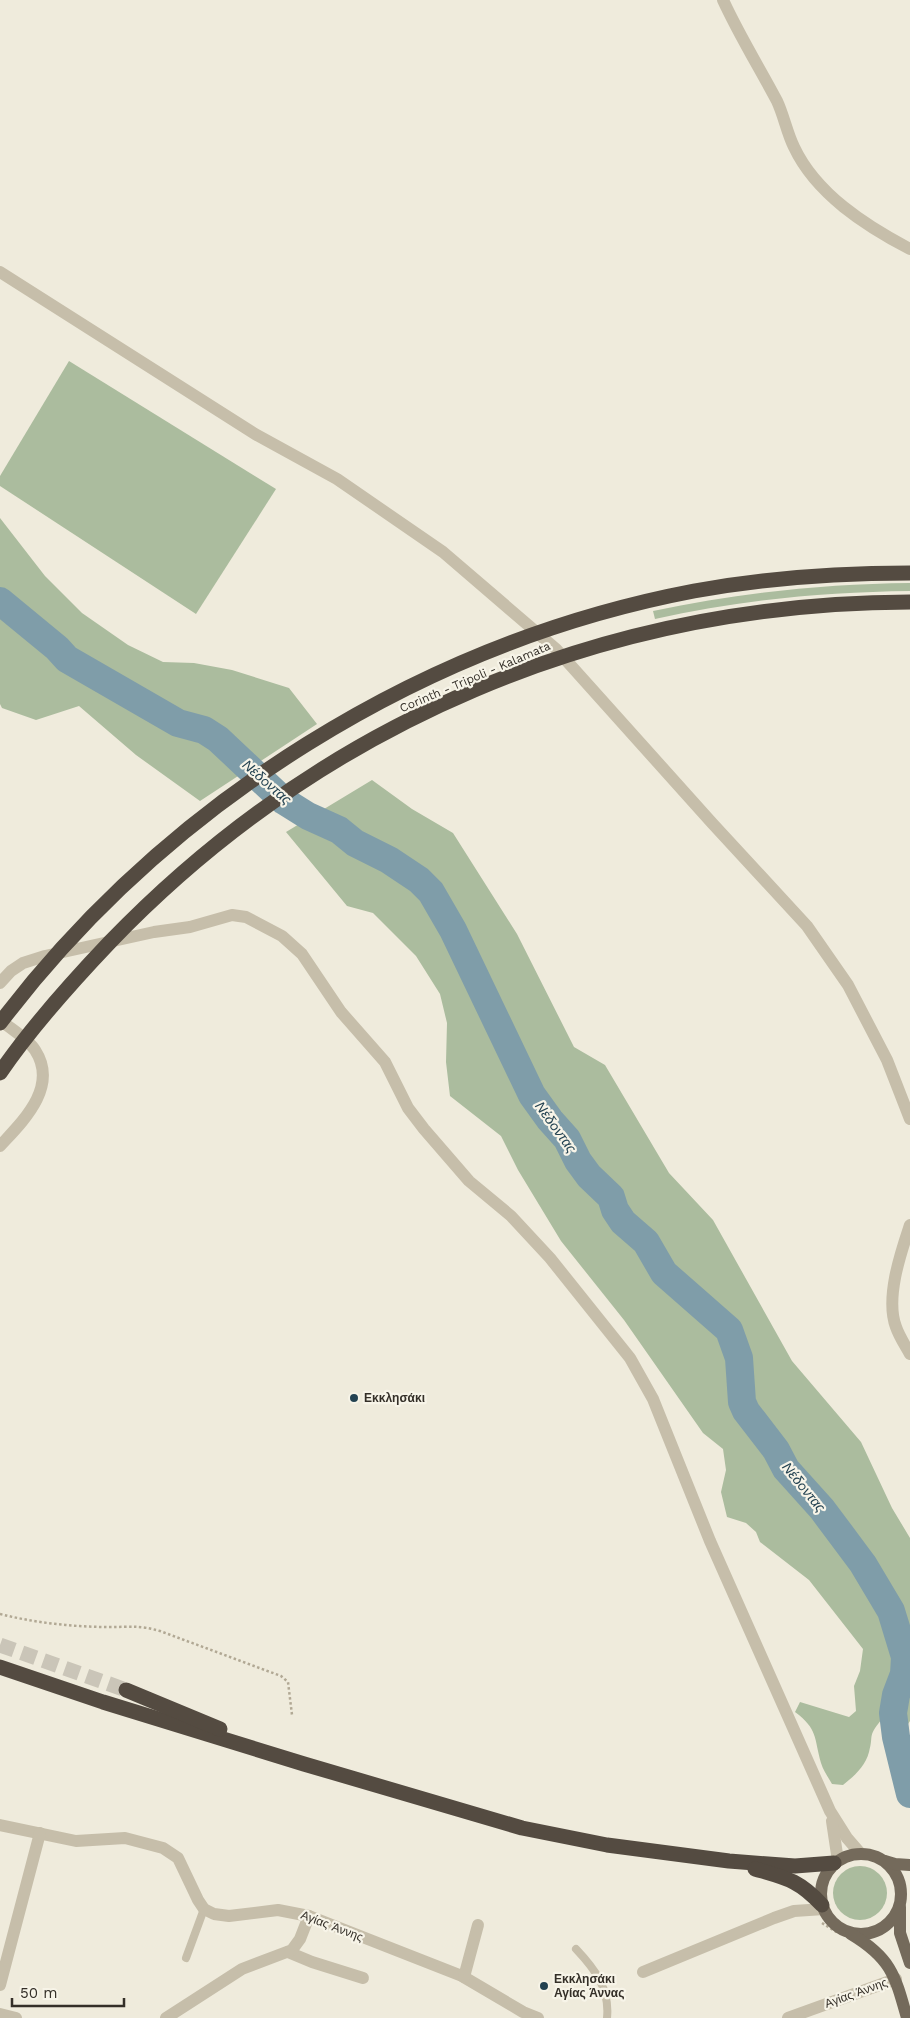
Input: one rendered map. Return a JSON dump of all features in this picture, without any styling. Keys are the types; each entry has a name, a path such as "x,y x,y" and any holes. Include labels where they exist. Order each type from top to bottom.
{"highway":[{"name":"Corinth - Tripoli - Kalamata","path":"0,1021 66,946 138,874 215,806 292,753 375,704 460,665 557,627 650,601 694,591 780,579 910,572"},
{"name":"Corinth - Tripoli - Kalamata","path":"3,1068 28,1034 89,964 152,900 234,829 308,777 389,730 470,692 570,653 658,629 699,620 786,608 910,602"},
{"path":"0,1667 103,1702 304,1764 556,1836 729,1861 795,1866 836,1862"},
{"path":"126,1690 304,1764"},
{"path":"729,1861 792,1880 807,1889 823,1907"}],"main road":[{"path":"906,2018 896,1979 882,1958 865,1942 845,1934 833,1924 823,1907 820,1894 822,1882 836,1862 847,1856 860,1853 874,1855 895,1864 910,1865"},
{"path":"885,1861 894,1871 900,1882 900,1933 910,1963"},
{"path":"845,1934 861,1934 882,1928 896,1914 910,1882"}],"street":[{"path":"723,0 778,103 794,147 802,161 822,185 849,212 910,249"},
{"path":"0,272 255,434 337,479 443,552 556,649 807,926 848,985 887,1060 910,1119"},
{"path":"0,983 11,971 23,963 44,956 154,932 190,927 232,915 246,917 282,936 302,954 341,1012 385,1062 408,1108 424,1129 469,1181 511,1216 550,1258 630,1358 653,1399 710,1542 830,1811 847,1838 860,1853"},
{"path":"0,1021 34,1049 42,1068 42,1087 34,1105 0,1146"},
{"path":"910,1225 898,1262 893,1302 895,1325 910,1354"},
{"path":"830,1811 836,1862"},
{"path":"0,1825 76,1841 125,1838 163,1848 176,1855 181,1862 193,1893 204,1909"},
{"path":"0,1985 40,1833"},
{"path":"643,1972 774,1918 794,1911 823,1907"},
{"name":"Αγίας Άννης","path":"204,1909 221,1916 278,1910 309,1916 464,1977 523,2012 538,2018"},
{"path":"166,2018 242,1969 288,1952 297,1944 309,1916"},
{"path":"464,1977 478,1925"},
{"path":"288,1952 312,1962 363,1978"},
{"name":"Αγίας Άννης","path":"788,2018 896,1979"},
{"path":"0,2014 16,2018"}],"lane":[{"path":"186,1958 204,1909"},
{"path":"576,1949 601,1981 607,1998 607,2018"}],"path":[{"path":"0,1614 38,1623 110,1627 139,1625 160,1631 281,1676 288,1682 292,1715"},
{"path":"820,1922 845,1934"}],"green space":[{"path":"69,361 276,489 196,614 0,486 0,476"},
{"path":"0,518 45,576 82,613 128,645 163,662 194,663 232,670 289,688 317,724 200,801 136,755 79,706 36,720 2,708 0,704"},
{"path":"910,583 910,591 782,598 687,612 655,619 653,611 749,594 845,585"},
{"path":"372,780 412,809 453,833 517,934 574,1047 605,1065 669,1173 713,1220 792,1361 861,1442 892,1508 910,1538 910,1721 906,1727 881,1720 872,1733 869,1752 865,1762 855,1775 843,1785 832,1784 822,1766 816,1740 811,1729 795,1712 800,1702 849,1717 856,1711 854,1686 860,1671 863,1649 809,1580 760,1542 756,1532 746,1523 727,1517 721,1492 726,1470 723,1449 703,1433 624,1320 561,1241 518,1170 501,1136 450,1096 446,1062 447,1023 440,994 416,956 373,913 347,906 286,832"},
{"path":"860,1866 870,1868 879,1874 885,1883 887,1893 885,1903 879,1912 870,1918 860,1920 850,1918 841,1912 835,1903 833,1893 835,1883 841,1874 850,1868"}],"waterway":[{"name":"Νέδoντας","path":"0,601 57,648 67,659 178,723 204,730 218,739 284,801 308,816 339,830 355,843 389,860 419,880 431,892 453,930 532,1095 567,1139 578,1161 589,1176 611,1197 615,1210 623,1222 646,1242 664,1273 729,1330 739,1358 742,1402 746,1411 776,1450 786,1469 822,1509 863,1564 891,1611 905,1657 904,1674 896,1695 893,1713 896,1737 910,1794"}],"tunnel":[{"path":"0,1645 126,1690"}],"place":[{"name":"Εκκλησάκι","path":"354,1398"},
{"name":"Εκκλησάκι Αγίας Άννας","path":"544,1986"}]}
